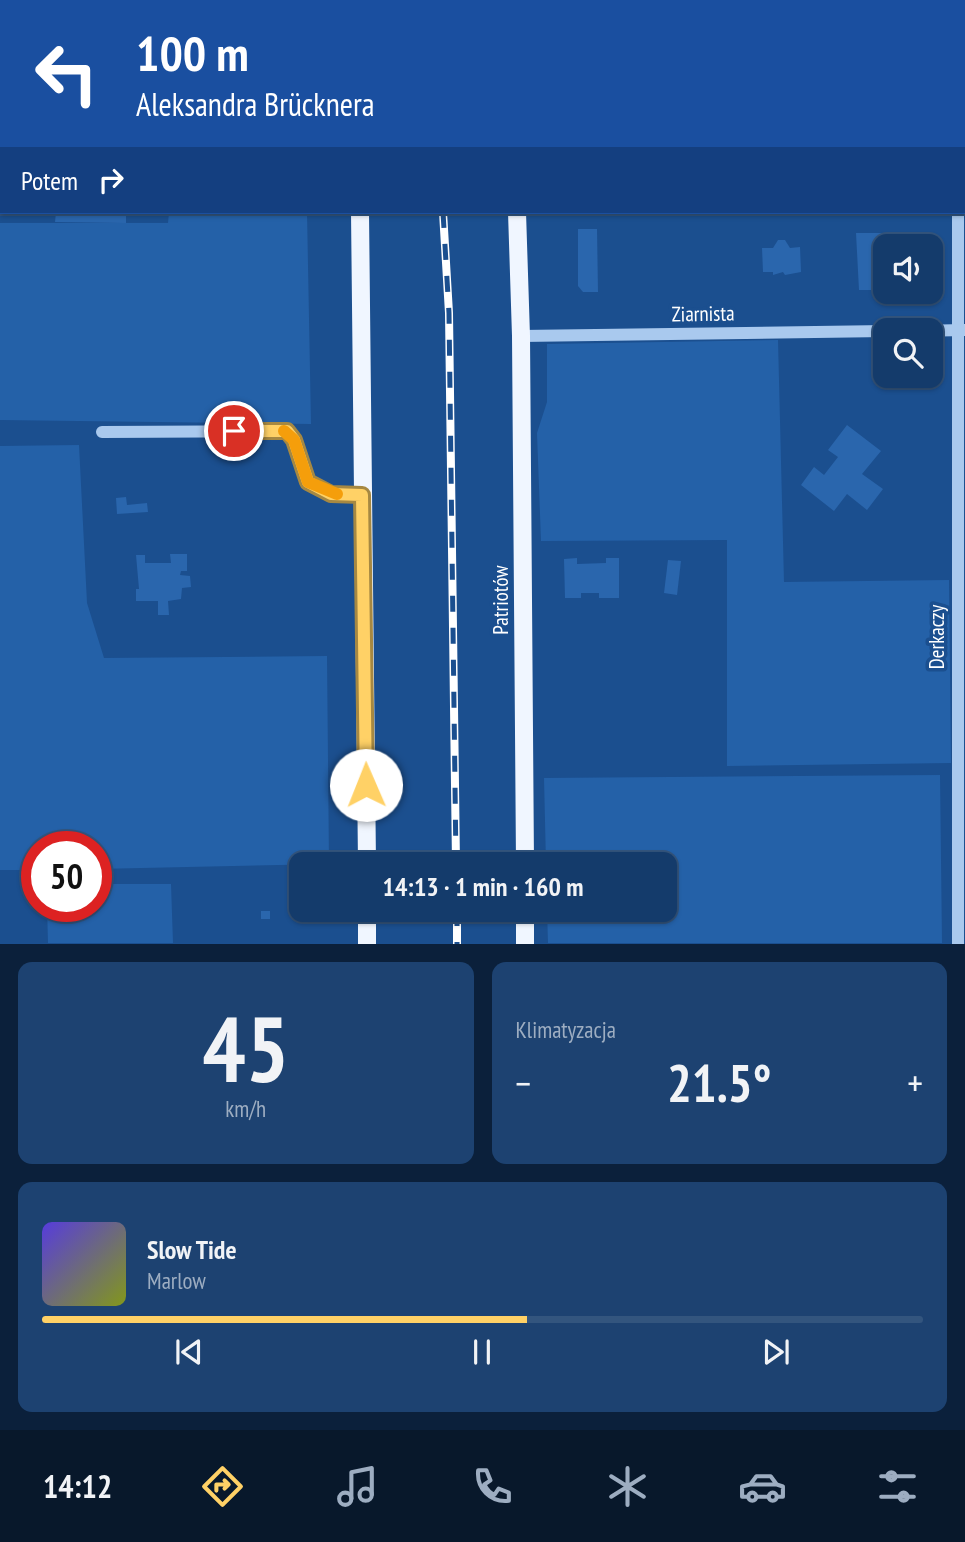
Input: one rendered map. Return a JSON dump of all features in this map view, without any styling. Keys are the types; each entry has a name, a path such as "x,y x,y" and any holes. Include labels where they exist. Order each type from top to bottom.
{"main road":[{"path":"360,214 367,852"},
{"name":"Patriotów","path":"517,214 522,336 525,852"},
{"path":"367,922 368,943"},
{"path":"525,922 525,943"}],"street":[{"name":"Derkaczy","path":"958,214 961,768 958,943"},
{"name":"Ziarnista","path":"522,336 873,331"},
{"path":"102,432 287,431 294,440 308,482 331,494 362,495"}],"shaded area":[{"path":"169,214 307,214 311,424 0,420 0,223 168,223"},
{"path":"778,340 784,582 949,580 951,763 727,766 727,540 541,541 537,433 547,402 547,344"},
{"path":"79,445 87,603 104,658 327,656 329,852 289,852 289,865 112,869 112,831 21,831 21,870 0,870 0,446"},
{"path":"940,775 942,943 548,943 547,922 677,922 677,852 546,852 544,778"},
{"path":"112,884 171,884 173,943 48,943 47,922 112,922"}],"building":[{"path":"56,214 126,214 126,223 55,222"},
{"path":"578,229 597,229 598,292 583,292 578,286"},
{"path":"856,233 882,233 873,234 873,290 859,290"},
{"path":"778,240 785,240 790,248 800,247 801,272 773,275 773,272 763,272 762,248 773,248"},
{"path":"847,425 881,451 862,474 883,489 867,510 847,494 834,511 801,485 814,467 824,475 838,457 828,450"},
{"path":"126,497 127,505 147,503 148,512 117,514 116,498"},
{"path":"170,554 187,554 187,571 181,571 180,575 190,576 191,587 182,588 181,599 168,601 169,615 158,615 158,601 136,601 136,589 139,589 136,555 145,555 145,563 171,563"},
{"path":"577,558 577,564 606,563 606,558 619,558 619,598 599,598 599,593 581,593 581,598 565,598 564,559"},
{"path":"668,560 681,561 677,595 664,593"},
{"path":"261,911 270,911 270,919 261,919"}],"railway":[{"path":"443,214 449,313 456,852"},
{"path":"457,922 457,944"}],"slow traffic":[{"path":"284,431 294,440 302,472 308,482 314,487 337,494"}],"route":[{"path":"234,431 287,431 294,440 302,472 308,482 331,494 362,495 366,785"}]}
